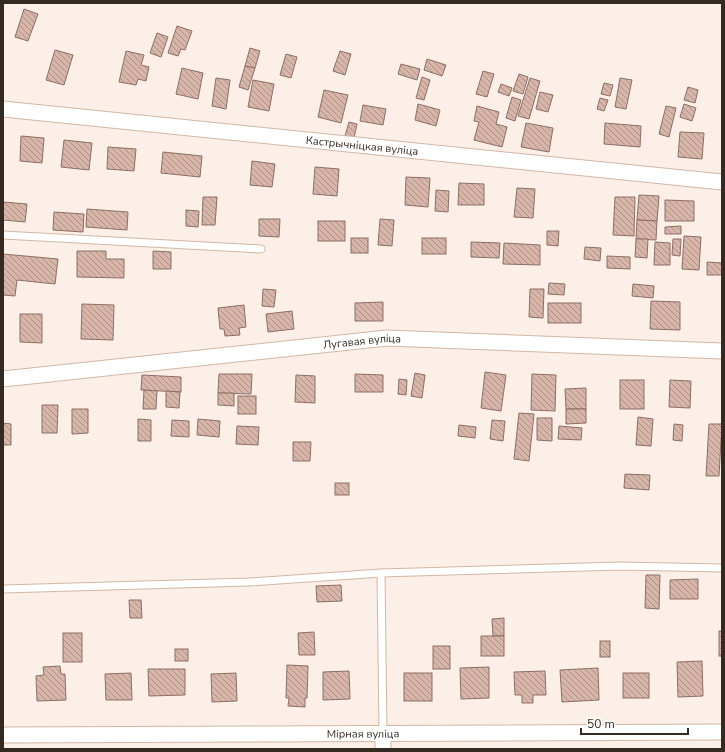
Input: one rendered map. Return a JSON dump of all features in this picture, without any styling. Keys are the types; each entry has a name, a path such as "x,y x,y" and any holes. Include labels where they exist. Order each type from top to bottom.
{"street":[{"name":"Кастрычніцкая вуліца","path":"3,109 722,182"},
{"name":"Лугавая вуліца","path":"3,379 387,338 722,352"},
{"name":"Мірная вуліца","path":"3,735 722,732"},
{"path":"383,734 383,749"}],"lane":[{"path":"3,235 261,249"},
{"path":"3,589 249,582 381,573 619,566 722,568"},
{"path":"381,573 383,734"}],"building":[{"path":"24,9 38,14 28,41 15,37"},
{"path":"177,26 192,31 185,50 181,49 178,56 168,53"},
{"path":"157,33 168,37 161,57 150,53"},
{"path":"250,48 260,51 255,68 245,66"},
{"path":"55,50 73,55 64,85 46,80"},
{"path":"126,51 144,55 141,65 149,67 146,81 138,79 136,85 119,82"},
{"path":"340,51 351,54 345,75 333,71"},
{"path":"286,54 297,57 291,78 280,75"},
{"path":"427,59 446,65 442,76 424,70"},
{"path":"401,64 420,69 417,80 398,74"},
{"path":"245,66 255,68 248,90 239,87"},
{"path":"182,68 203,73 198,99 176,94"},
{"path":"483,71 494,74 487,97 476,94"},
{"path":"519,74 528,77 523,94 513,91"},
{"path":"422,77 430,80 424,100 416,98"},
{"path":"216,78 230,80 226,109 212,106"},
{"path":"530,78 540,81 529,119 518,116"},
{"path":"620,78 632,80 626,109 615,107"},
{"path":"253,80 274,84 269,111 248,107"},
{"path":"604,83 613,85 610,96 601,94"},
{"path":"501,84 512,88 509,96 498,92"},
{"path":"688,87 698,90 695,103 684,100"},
{"path":"324,90 348,95 341,123 318,117"},
{"path":"540,92 553,95 548,112 536,109"},
{"path":"512,97 521,100 515,121 506,118"},
{"path":"600,98 608,100 604,111 597,109"},
{"path":"418,104 440,110 436,126 415,120"},
{"path":"684,104 696,108 692,121 680,117"},
{"path":"363,105 386,109 383,125 360,121"},
{"path":"477,106 499,112 496,124 507,127 502,147 474,140 479,122 474,121"},
{"path":"666,106 676,108 669,137 659,134"},
{"path":"349,122 357,124 354,138 345,136"},
{"path":"526,123 553,128 549,152 521,147"},
{"path":"605,123 641,126 640,147 604,144"},
{"path":"680,132 704,133 702,159 678,157"},
{"path":"21,136 44,138 42,163 20,161"},
{"path":"64,140 92,143 89,170 61,167"},
{"path":"108,147 136,149 134,171 107,169"},
{"path":"163,152 202,156 200,177 161,173"},
{"path":"252,161 275,164 272,187 250,185"},
{"path":"315,167 339,169 337,196 313,194"},
{"path":"406,177 430,178 428,207 405,205"},
{"path":"459,183 484,184 484,205 458,205"},
{"path":"517,188 535,189 533,218 514,217"},
{"path":"436,190 449,191 448,212 435,211"},
{"path":"639,195 659,196 657,221 637,220"},
{"path":"203,197 217,197 215,225 202,225"},
{"path":"615,197 635,197 634,236 613,235"},
{"path":"665,200 694,201 694,221 665,221"},
{"path":"3,202 27,204 25,222 3,220"},
{"path":"87,209 128,212 127,230 86,227"},
{"path":"186,210 199,211 198,227 186,226"},
{"path":"54,212 84,214 83,232 53,230"},
{"path":"259,219 280,219 279,237 259,236"},
{"path":"380,219 394,220 392,246 378,245"},
{"path":"637,220 657,221 656,240 636,239"},
{"path":"318,221 345,221 345,241 318,241"},
{"path":"681,226 681,234 665,234 665,227"},
{"path":"547,231 559,231 558,246 547,245"},
{"path":"684,236 701,237 699,270 682,269"},
{"path":"351,238 368,238 368,253 351,253"},
{"path":"422,238 446,238 446,254 422,254"},
{"path":"636,239 648,239 647,258 635,257"},
{"path":"673,239 681,239 680,256 672,255"},
{"path":"471,242 500,243 499,258 471,257"},
{"path":"655,242 670,243 670,265 654,265"},
{"path":"504,243 540,245 540,265 503,264"},
{"path":"585,247 601,248 600,261 584,259"},
{"path":"77,251 106,251 106,259 124,259 124,278 77,277"},
{"path":"153,251 171,252 171,269 153,269"},
{"path":"3,254 58,259 55,284 17,280 15,296 3,295"},
{"path":"607,256 630,257 630,269 607,268"},
{"path":"707,262 722,263 722,275 707,275"},
{"path":"549,283 565,284 564,295 548,294"},
{"path":"633,284 654,286 653,298 632,296"},
{"path":"263,289 276,290 274,307 262,306"},
{"path":"530,289 544,289 543,318 529,317"},
{"path":"651,301 680,302 680,330 650,329"},
{"path":"383,302 383,321 355,321 355,303"},
{"path":"548,303 581,303 581,323 548,323"},
{"path":"82,304 114,305 113,340 81,339"},
{"path":"244,305 246,327 239,328 240,335 225,336 224,329 220,329 218,308"},
{"path":"292,311 294,329 268,332 266,314"},
{"path":"20,314 42,314 42,343 20,342"},
{"path":"485,372 506,375 501,411 481,408"},
{"path":"415,373 425,375 422,398 411,396"},
{"path":"219,374 252,374 251,394 218,393"},
{"path":"355,374 383,375 383,392 355,392"},
{"path":"532,374 556,375 555,411 531,410"},
{"path":"142,375 181,377 181,392 141,390"},
{"path":"296,375 315,376 315,403 295,402"},
{"path":"399,379 407,380 406,395 398,394"},
{"path":"620,380 644,380 644,409 620,409"},
{"path":"670,380 691,381 690,408 669,407"},
{"path":"586,388 586,409 566,409 565,389"},
{"path":"144,390 157,391 156,409 143,409"},
{"path":"166,391 180,392 179,408 166,407"},
{"path":"218,393 234,393 234,406 218,405"},
{"path":"238,396 256,396 256,414 238,414"},
{"path":"42,405 58,405 57,433 42,433"},
{"path":"72,409 88,409 88,433 72,434"},
{"path":"566,409 586,409 586,423 566,424"},
{"path":"519,413 534,414 529,461 514,459"},
{"path":"638,417 653,419 651,446 636,445"},
{"path":"537,418 552,418 552,441 537,440"},
{"path":"138,419 151,420 151,441 138,441"},
{"path":"198,419 220,421 219,437 197,435"},
{"path":"172,420 189,421 189,437 171,436"},
{"path":"492,420 505,421 503,441 490,439"},
{"path":"3,423 11,424 11,445 3,445"},
{"path":"674,424 683,425 682,441 673,440"},
{"path":"709,424 722,424 719,476 706,476"},
{"path":"459,425 476,427 475,438 458,436"},
{"path":"237,426 259,427 258,445 236,444"},
{"path":"559,426 582,428 581,440 558,439"},
{"path":"293,442 311,442 310,461 293,461"},
{"path":"625,474 650,475 649,490 624,488"},
{"path":"335,483 349,483 349,495 335,495"},
{"path":"646,575 660,575 659,609 645,608"},
{"path":"698,579 698,599 670,599 670,580"},
{"path":"341,585 342,601 317,602 316,586"},
{"path":"129,600 141,600 142,618 130,618"},
{"path":"504,618 504,636 493,636 492,619"},
{"path":"719,631 722,631 722,656 719,656"},
{"path":"314,632 315,655 299,655 298,633"},
{"path":"63,633 82,633 82,662 63,662"},
{"path":"481,636 504,636 504,656 481,656"},
{"path":"600,641 610,641 610,657 600,657"},
{"path":"433,646 450,646 450,669 433,669"},
{"path":"175,649 188,649 188,661 175,661"},
{"path":"702,661 703,696 678,697 677,662"},
{"path":"287,665 308,666 307,698 305,698 305,707 288,706 289,698 286,698"},
{"path":"60,666 61,674 65,674 66,700 37,701 36,676 44,675 43,667"},
{"path":"489,667 489,698 461,699 460,668"},
{"path":"598,668 599,700 562,702 560,670"},
{"path":"148,669 185,669 185,695 149,696"},
{"path":"349,671 350,699 323,700 323,672"},
{"path":"545,671 546,695 533,695 533,703 522,703 522,695 515,695 514,672"},
{"path":"131,673 132,700 106,700 105,674"},
{"path":"236,673 237,701 212,702 211,674"},
{"path":"404,673 432,673 432,701 404,701"},
{"path":"623,673 649,673 649,698 623,698"}]}
